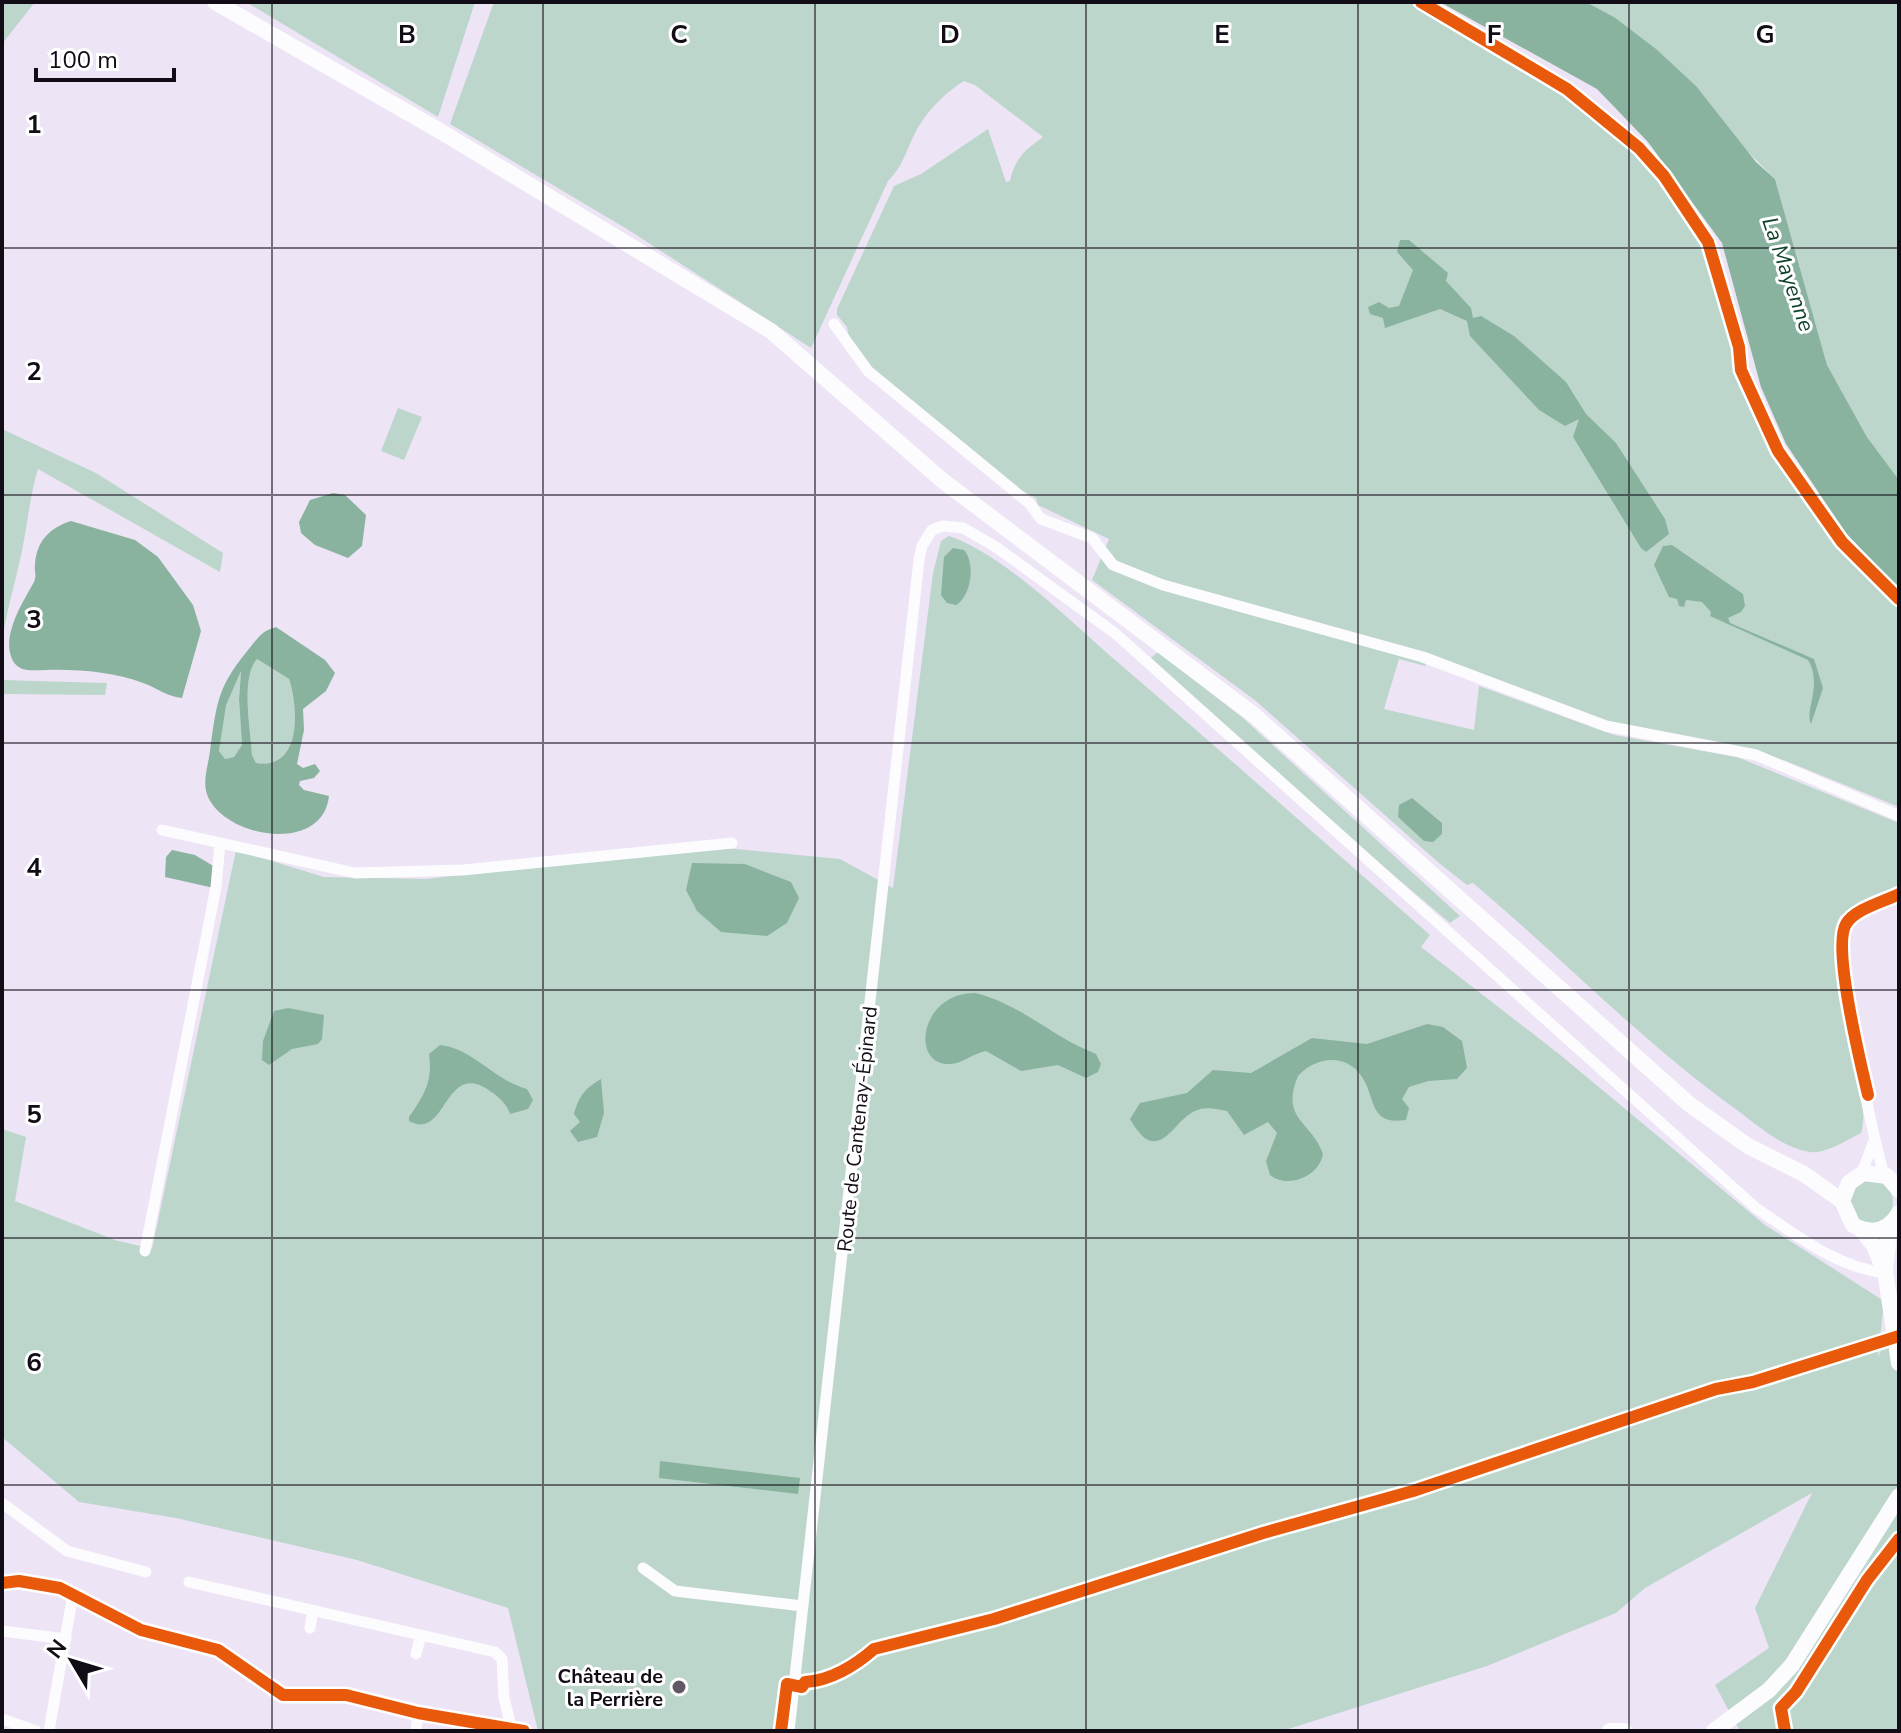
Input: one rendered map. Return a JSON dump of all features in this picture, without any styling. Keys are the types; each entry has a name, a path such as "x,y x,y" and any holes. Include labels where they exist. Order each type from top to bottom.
{"main road":[{"path":"215,2 440,131 771,331 943,481 1254,715 1689,1104 1748,1146 1804,1174 1842,1201 1847,1218 1861,1229 1874,1246 1889,1276"},
{"path":"1804,1174 1855,1179 1872,1172 1884,1175 1899,1189"},
{"path":"1842,1201 1855,1179"},
{"path":"1897,1217 1889,1276 1899,1363"},
{"path":"1861,1229 1879,1231 1897,1217"},
{"path":"1714,1731 1769,1690 1792,1665 1899,1496"},
{"path":"1610,1731 1624,1731"}],"street":[{"path":"834,324 868,371 912,410 1030,504 1041,519 1092,538 1113,565 1163,585 1423,657 1606,726 1756,755 1899,816"},
{"name":"Route de Cantenay-Épinard","path":"789,1731 919,560 922,546 932,530 943,526 963,528 996,547 1116,634 1756,1208 1825,1253 1860,1269 1889,1276"},
{"path":"162,830 355,873 463,870 732,843"},
{"path":"145,1251 216,887 220,843"},
{"path":"1884,1175 1874,1141 1870,1104 1846,984 1842,935 1853,916 1899,894"},
{"path":"1855,1179 1874,1141"},
{"path":"2,1503 67,1551 146,1572"},
{"path":"643,1568 675,1591 803,1606"},
{"path":"189,1582 484,1648 500,1655 512,1731"},
{"path":"49,1731 73,1594"},
{"path":"310,1628 313,1611"},
{"path":"2,1631 66,1639"},
{"path":"416,1654 421,1635"},
{"path":"416,1731 418,1713"},
{"path":"2,1719 36,1731"}],"shaded area":[{"path":"2,2 35,2 2,44"},
{"path":"246,2 475,2 438,117"},
{"path":"494,2 1412,2 1573,98 1637,149 1667,185 1700,235 1737,351 1743,382 1781,462 1817,513 1899,607 1899,807 1786,761 1738,746 1591,718 1430,658 1425,666 1399,659 1384,709 1474,730 1479,686 1614,735 1737,757 1899,823 1899,888 1840,916 1836,934 1836,973 1862,1102 1861,1133 1823,1151 1800,1150 1771,1136 1702,1084 1473,883 1467,885 1439,863 1256,701 1092,580 1109,539 1038,505 1036,498 1014,487 876,375 849,339 847,327 837,315 837,309 894,186 921,174 988,129 1006,182 1010,181 1022,155 1043,137 975,85 964,81 945,95 923,119 888,181 811,348 627,229 450,124"},
{"path":"1586,2 1899,2 1899,480 1867,437 1827,365 1775,179 1614,17"},
{"path":"398,408 422,417 404,460 381,451"},
{"path":"2,429 96,473 223,553 220,572 38,469 2,642"},
{"path":"949,536 991,557 1057,608 1430,935 1421,947 1559,1054 1765,1225 1884,1301 1878,1358 1899,1296 1899,1731 1740,1731 1715,1685 1769,1648 1755,1608 1812,1493 1645,1588 1616,1613 1487,1666 1282,1731 538,1731 508,1608 357,1560 176,1518 79,1502 2,1437 2,1129 26,1137 15,1201 115,1240 152,1249 236,850 324,877 426,879 706,846 840,859 893,888 933,573 941,541"},
{"path":"1158,652 1243,718 1460,916 1450,923 1327,819 1151,658"},
{"path":"257,659 289,679 295,719 294,734 282,756 271,762 256,763 252,755 248,691"},
{"path":"241,671 242,745 234,757 225,759 219,751 225,705"},
{"path":"2,680 107,683 105,695 2,694"},
{"path":"1871,1180 1887,1186 1893,1202 1887,1218 1871,1224 1855,1218 1849,1202 1855,1186"}],"water":[{"name":"La Mayenne","path":"1440,2 1586,2 1614,17 1656,49 1696,86 1756,162 1775,179 1827,365 1867,437 1899,480 1899,590 1846,533 1786,444 1761,387 1722,243 1648,142 1597,89"},
{"path":"1400,240 1409,240 1448,273 1446,281 1471,308 1473,318 1481,316 1514,336 1566,382 1586,414 1616,443 1665,519 1669,534 1646,552 1641,548 1573,437 1579,419 1565,426 1539,410 1470,336 1467,321 1440,309 1385,328 1383,318 1370,314 1368,307 1379,302 1389,308 1399,306 1413,270 1397,252"},
{"path":"333,493 345,495 366,515 362,546 348,558 315,545 301,533 299,522 310,500"},
{"path":"71,521 135,540 158,557 193,605 201,631 182,698 120,676 83,671 28,670 13,661 9,641 11,631 35,580 39,548 51,531"},
{"path":"1672,545 1743,594 1745,606 1741,612 1728,618 1730,623 1814,659 1823,688 1811,724 1814,679 1808,660 1710,616 1711,612 1702,602 1686,600 1684,607 1679,606 1677,599 1669,597 1654,565 1663,546"},
{"path":"953,548 964,550 971,571 965,595 956,605 947,603 941,595 944,557"},
{"path":"276,627 325,660 335,673 326,691 303,709 304,730 297,764 303,768 315,764 320,771 314,778 300,781 299,785 304,790 329,796 323,814 311,826 294,833 275,834 255,831 220,813 209,799 205,781 215,718 226,683 257,639","holes":["257,659 289,679 294,704 294,734 289,747 282,757 271,763 256,763 252,755 248,692 249,679","241,671 242,745 234,757 225,759 219,751 226,705"]},
{"path":"1412,798 1442,823 1442,834 1433,842 1424,841 1398,817 1399,805"},
{"path":"172,850 195,855 215,867 214,888 165,877 166,857"},
{"path":"692,863 745,864 791,882 799,898 787,923 767,936 721,932 697,911 686,890"},
{"path":"975,993 1007,1005 1096,1054 1101,1064 1098,1072 1086,1078 1058,1065 1021,1071 986,1051 954,1064 937,1062 929,1054 926,1042 926,1029 932,1016 942,1004 956,996"},
{"path":"288,1008 324,1015 322,1039 318,1044 292,1049 269,1065 262,1060 263,1041 274,1011"},
{"path":"1427,1024 1443,1027 1462,1041 1467,1068 1457,1079 1428,1081 1409,1087 1402,1099 1409,1108 1406,1120 1394,1121 1380,1115 1362,1077 1348,1064 1322,1061 1298,1076 1293,1091 1295,1111 1323,1154 1315,1169 1293,1181 1270,1175 1266,1161 1277,1133 1268,1122 1244,1135 1227,1111 1203,1109 1187,1116 1157,1141 1149,1140 1140,1133 1130,1119 1140,1103 1187,1093 1213,1070 1251,1073 1312,1038 1367,1044"},
{"path":"440,1045 462,1052 504,1079 527,1089 533,1100 528,1109 510,1114 502,1101 490,1091 475,1084 463,1085 431,1121 422,1124 409,1121 428,1080 429,1054"},
{"path":"601,1079 604,1113 597,1137 578,1142 570,1131 580,1122 574,1114 576,1107 584,1093"},
{"path":"660,1461 800,1478 798,1494 659,1478"}],"cycle path":[{"path":"1421,2 1567,89 1639,148 1664,176 1708,242 1739,347 1741,370 1778,451 1842,542 1899,599"},
{"path":"1868,1095 1849,1007 1843,937 1846,924 1856,914 1899,894"},
{"path":"781,1731 787,1684 802,1687 805,1682 833,1675 874,1649 994,1619 1263,1533 1413,1491 1716,1389 1753,1382 1899,1336"},
{"path":"1785,1731 1781,1708 1796,1692 1867,1580 1899,1539"},
{"path":"2,1583 19,1581 60,1588 141,1630 218,1650 283,1695 346,1695 418,1713 524,1731"}],"place":[{"name":"Château de la Perrière","path":"679,1687"}]}
